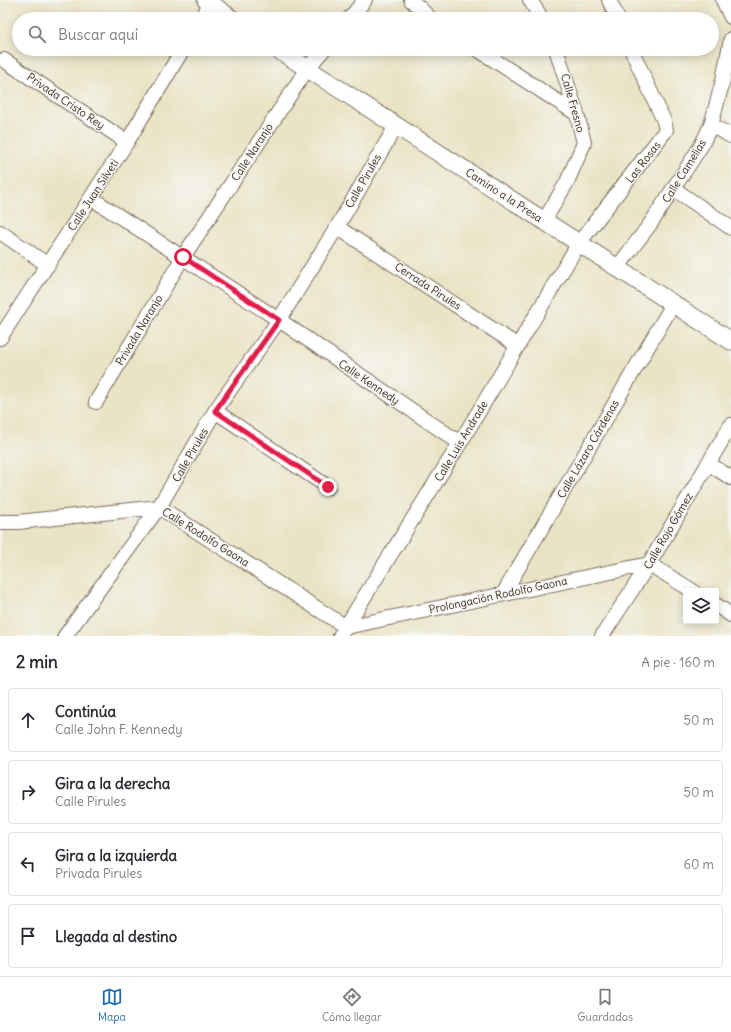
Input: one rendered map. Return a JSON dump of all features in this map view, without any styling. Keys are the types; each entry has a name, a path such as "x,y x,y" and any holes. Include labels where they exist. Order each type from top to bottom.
{"street":[{"path":"355,12 365,0"},
{"path":"411,0 424,12"},
{"path":"530,0 538,12"},
{"path":"609,0 615,12"},
{"path":"722,0 731,17"},
{"path":"204,12 208,2 222,12"},
{"name":"Calle Camelias","path":"617,268 674,189 702,146 711,125 723,80 731,39"},
{"name":"Calle Juan Silveti","path":"1,334 48,265 127,142 179,56"},
{"name":"Camino a la Presa","path":"288,56 731,341"},
{"name":"Calle Naranjo","path":"183,257 307,69 318,56"},
{"path":"488,56 577,114"},
{"name":"Calle Fresno","path":"544,221 567,182 584,143 577,114 558,56"},
{"name":"Las Rosas","path":"579,243 666,130 664,121 634,56"},
{"name":"Privada Cristo Rey","path":"4,60 127,142"},
{"path":"711,125 731,136"},
{"name":"Calle Pirules","path":"65,636 159,507 215,411 279,320 396,126"},
{"path":"674,189 731,228"},
{"name":"Calle Kennedy","path":"91,198 279,320 460,443"},
{"name":"Cerrada Pirules","path":"337,226 518,346"},
{"path":"0,232 48,265"},
{"name":"Calle Luis Andrade","path":"343,631 460,443 579,243"},
{"name":"Privada Naranjo","path":"96,402 183,257"},
{"name":"Calle Lázaro Cárdenas","path":"503,594 673,304"},
{"path":"215,411 328,487"},
{"name":"Calle Rojo Gómez","path":"606,635 731,425"},
{"path":"708,463 731,478"},
{"name":"Calle Rodolfo Gaona","path":"0,522 18,522 159,507 343,631"},
{"path":"649,564 688,588"},
{"name":"Prolongación Rodolfo Gaona","path":"343,631 503,594 649,564"},
{"path":"719,607 731,615"}],"route":[{"path":"183,257 279,320 215,411 328,487"}]}
